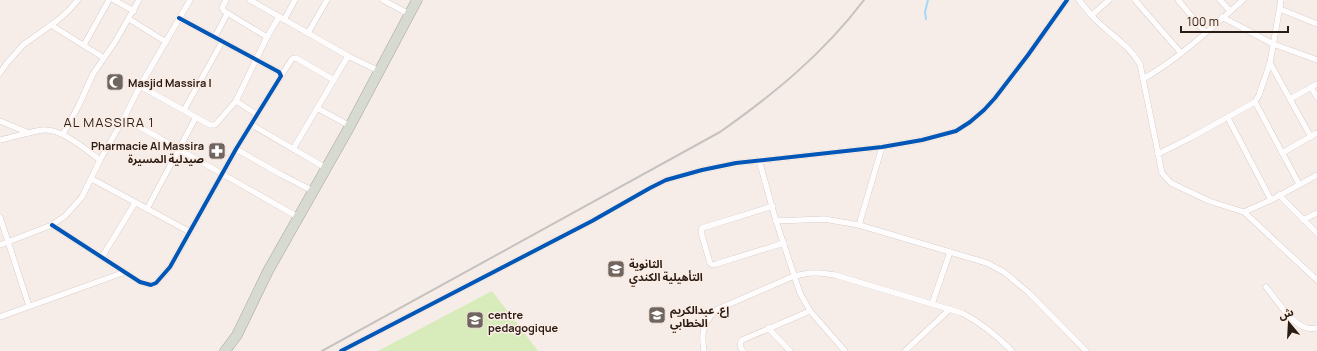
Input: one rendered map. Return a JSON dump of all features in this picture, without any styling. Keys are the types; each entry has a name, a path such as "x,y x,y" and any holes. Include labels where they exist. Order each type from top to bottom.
{"highway":[{"path":"234,351 238,335 268,271 350,126 417,0"},
{"path":"225,351 238,335"}],"street":[{"path":"0,73 23,45 70,10 78,0"},
{"path":"84,45 109,0"},
{"path":"114,0 134,11"},
{"path":"63,134 78,107 93,74 134,11 139,0"},
{"path":"0,245 52,225 65,216 82,196 140,86 190,0"},
{"path":"226,0 222,8 227,14 267,37"},
{"path":"250,0 348,56 380,71"},
{"path":"140,86 196,117 215,125 236,101 267,37 295,0"},
{"path":"308,33 327,0"},
{"path":"383,0 409,14"},
{"path":"341,351 592,221 666,180 702,170 736,163 882,146 939,136 956,131 970,122 995,98 1067,0"},
{"path":"1079,0 1092,16 1134,54 1140,64 1162,173 1171,184 1209,200 1244,212 1317,280"},
{"path":"1092,16 1109,0"},
{"path":"1135,0 1181,53"},
{"path":"1178,0 1205,32"},
{"path":"1220,0 1230,11"},
{"path":"1143,79 1160,69 1181,53 1242,0"},
{"path":"1158,154 1228,118 1255,102 1260,96 1270,63 1281,0"},
{"path":"1280,9 1317,24"},
{"path":"215,37 227,14"},
{"path":"1222,17 1273,44 1317,60"},
{"path":"180,18 278,72 281,76"},
{"path":"129,19 166,42"},
{"path":"51,25 104,58"},
{"path":"184,110 222,42"},
{"path":"294,149 348,56"},
{"path":"52,225 140,282 145,284 156,283 170,267 236,149 292,59 296,58 334,80"},
{"path":"1270,63 1311,137"},
{"path":"1290,99 1314,86 1317,97"},
{"path":"236,101 258,115"},
{"path":"1255,102 1299,184"},
{"path":"317,108 350,126"},
{"path":"147,209 196,117"},
{"path":"124,118 298,217"},
{"path":"1228,118 1271,200"},
{"path":"0,121 30,133"},
{"path":"252,125 326,168"},
{"path":"0,140 43,130 51,130 63,134 100,160"},
{"path":"1282,153 1317,133"},
{"path":"859,225 882,146"},
{"path":"236,149 313,191"},
{"path":"760,160 776,221 800,293 810,312 845,351"},
{"path":"1244,212 1271,200 1317,175"},
{"path":"92,179 190,232"},
{"path":"1279,195 1317,233"},
{"path":"102,257 135,203"},
{"path":"773,206 702,228 701,232 710,262 716,264 784,243"},
{"path":"1303,220 1317,213"},
{"path":"0,216 29,306"},
{"path":"776,221 824,219 859,225 987,263 1004,272 1028,292 1084,351"},
{"path":"932,304 950,252"},
{"path":"0,317 125,272"},
{"path":"704,351 702,337 703,328 708,318 716,310 794,276 820,273 835,275 950,309 977,320 990,330 1010,350"},
{"path":"1266,286 1285,311 1297,323 1308,328 1317,328"},
{"path":"906,351 950,309"},
{"path":"743,351 740,346 740,342 742,340 810,312"},
{"path":"768,328 790,351"}],"green space":[{"name":"centre pedagogique","path":"492,291 538,351 378,351"}],"waterway":[{"path":"926,19 925,12 928,0"}],"railway":[{"path":"322,351 720,132 760,103 797,72 832,38 864,0"}],"cycle path":[{"path":"341,351 592,221 666,180 702,170 736,163 882,147 922,140 956,131 970,122 995,98 1067,0"},
{"path":"52,225 140,282 151,285 156,283 170,267 236,149 281,76 279,72 179,18"}],"place":[{"name":"Masjid Massira I","path":"115,82"},
{"name":"Pharmacie Al Massira صيدلية المسيرة","path":"217,151"},
{"name":"الثانوية التأهيلية الكندي","path":"616,269"},
{"name":"إع. عبدالكريم الخطابي","path":"657,315"},
{"name":"centre pedagogique","path":"475,320"}],"district":[{"name":"AL MASSIRA 1","path":"109,122"}]}
